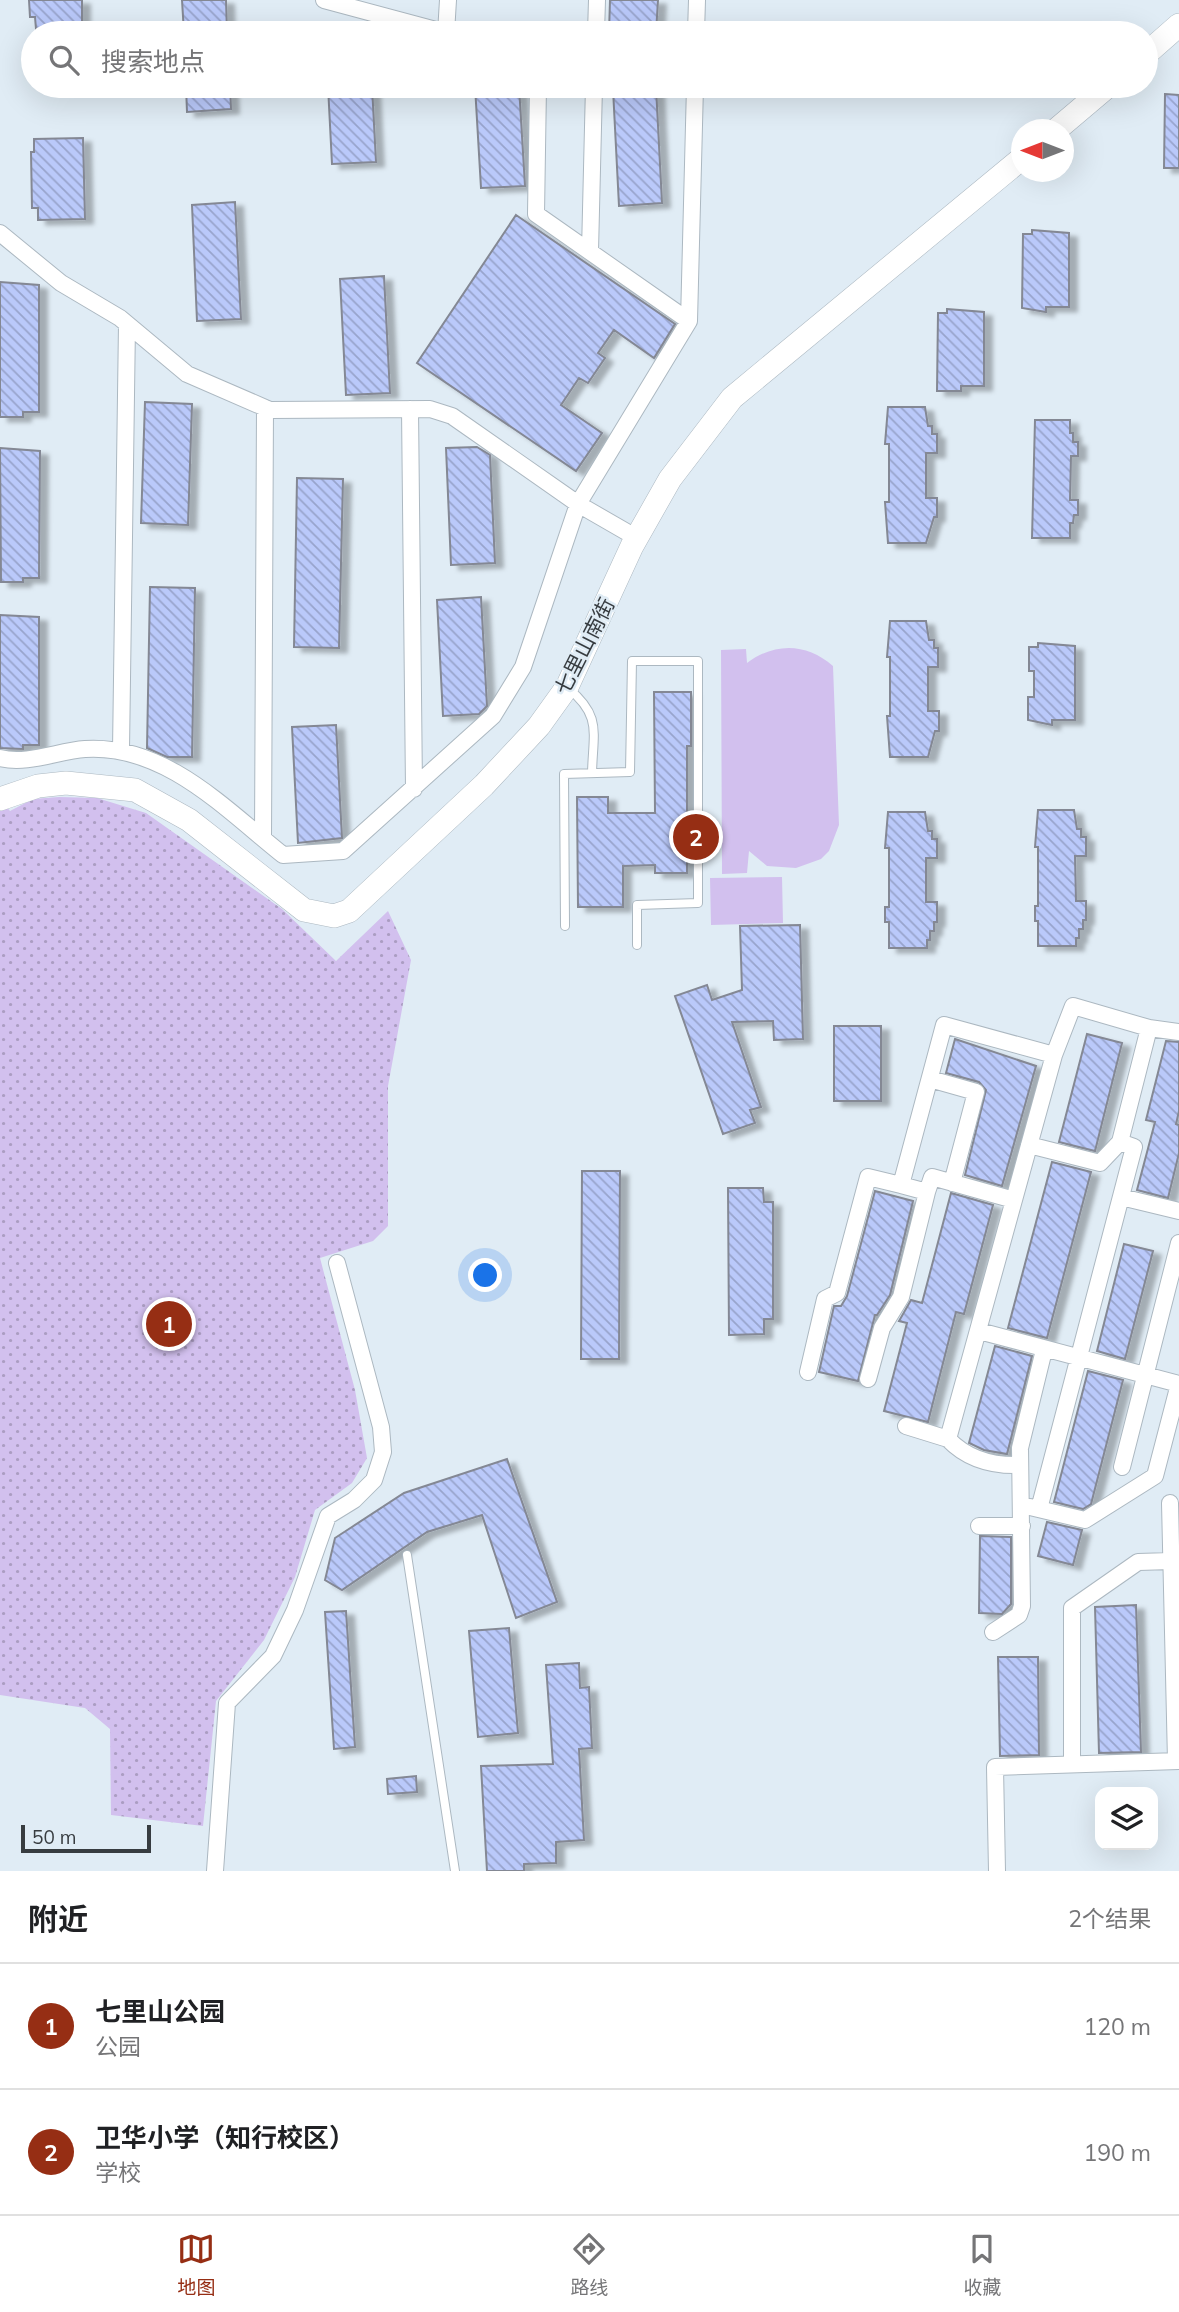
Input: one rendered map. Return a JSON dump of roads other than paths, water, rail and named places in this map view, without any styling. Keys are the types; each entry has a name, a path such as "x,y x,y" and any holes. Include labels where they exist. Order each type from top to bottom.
{"street":[{"path":"324,0 402,21"},
{"path":"447,21 448,0"},
{"path":"596,21 597,0"},
{"path":"696,21 697,0"},
{"path":"1158,43 1179,25"},
{"path":"538,98 536,214 688,321"},
{"path":"590,251 594,98"},
{"path":"0,758 32,758 85,749 121,750 159,764 199,787 283,855 342,851 493,716 523,667 578,504 688,321 695,98"},
{"path":"1069,119 1094,98"},
{"name":"七里山南街","path":"0,799 38,786 66,783 135,790 190,820 304,910 334,916 349,911 484,785 539,726 567,687 637,538 670,479 704,430 732,398 1011,167"},
{"path":"0,233 61,283 127,324 187,374 265,408 283,412 410,409 430,410 453,416 578,504 637,538"},
{"path":"121,750 127,324"},
{"path":"263,838 265,408"},
{"path":"410,409 414,789"},
{"path":"948,1439 1054,1055 1073,1006 1149,1028 1179,1032"},
{"path":"901,1185 944,1025 1054,1055"},
{"path":"1029,1145 1100,1163 1120,1142 1149,1028"},
{"path":"930,1079 976,1092 951,1183"},
{"path":"1040,1509 1134,1147 1120,1142"},
{"path":"808,1372 825,1299 837,1293 868,1177 927,1192"},
{"path":"869,1379 882,1328 901,1297 932,1177 1014,1200"},
{"path":"1121,1197 1179,1211"},
{"path":"1122,1467 1179,1243"},
{"path":"215,1871 227,1703 273,1656 295,1610 328,1516 354,1500 374,1480 383,1452 381,1427 337,1263"},
{"path":"979,1331 1179,1384 1156,1476 1085,1520 1021,1504"},
{"path":"993,1632 1019,1615 1022,1606 1020,1448 1044,1350"},
{"path":"906,1426 948,1439 962,1454 1004,1466 1020,1465"},
{"path":"997,1871 995,1767 1177,1761 1176,1628 1170,1503"},
{"path":"979,1526 1022,1526"},
{"path":"1072,1764 1072,1608 1138,1562 1171,1561"}],"lane":[{"path":"565,926 564,774 629,772 632,661 698,661 698,903 637,905 637,945"},
{"path":"567,687 586,703 593,719 592,773"},
{"path":"407,1555 455,1871"}],"place":[{"name":"卫华小学（知行校区）","path":"696,837"},
{"name":"七里山公园","path":"169,1324"}]}
